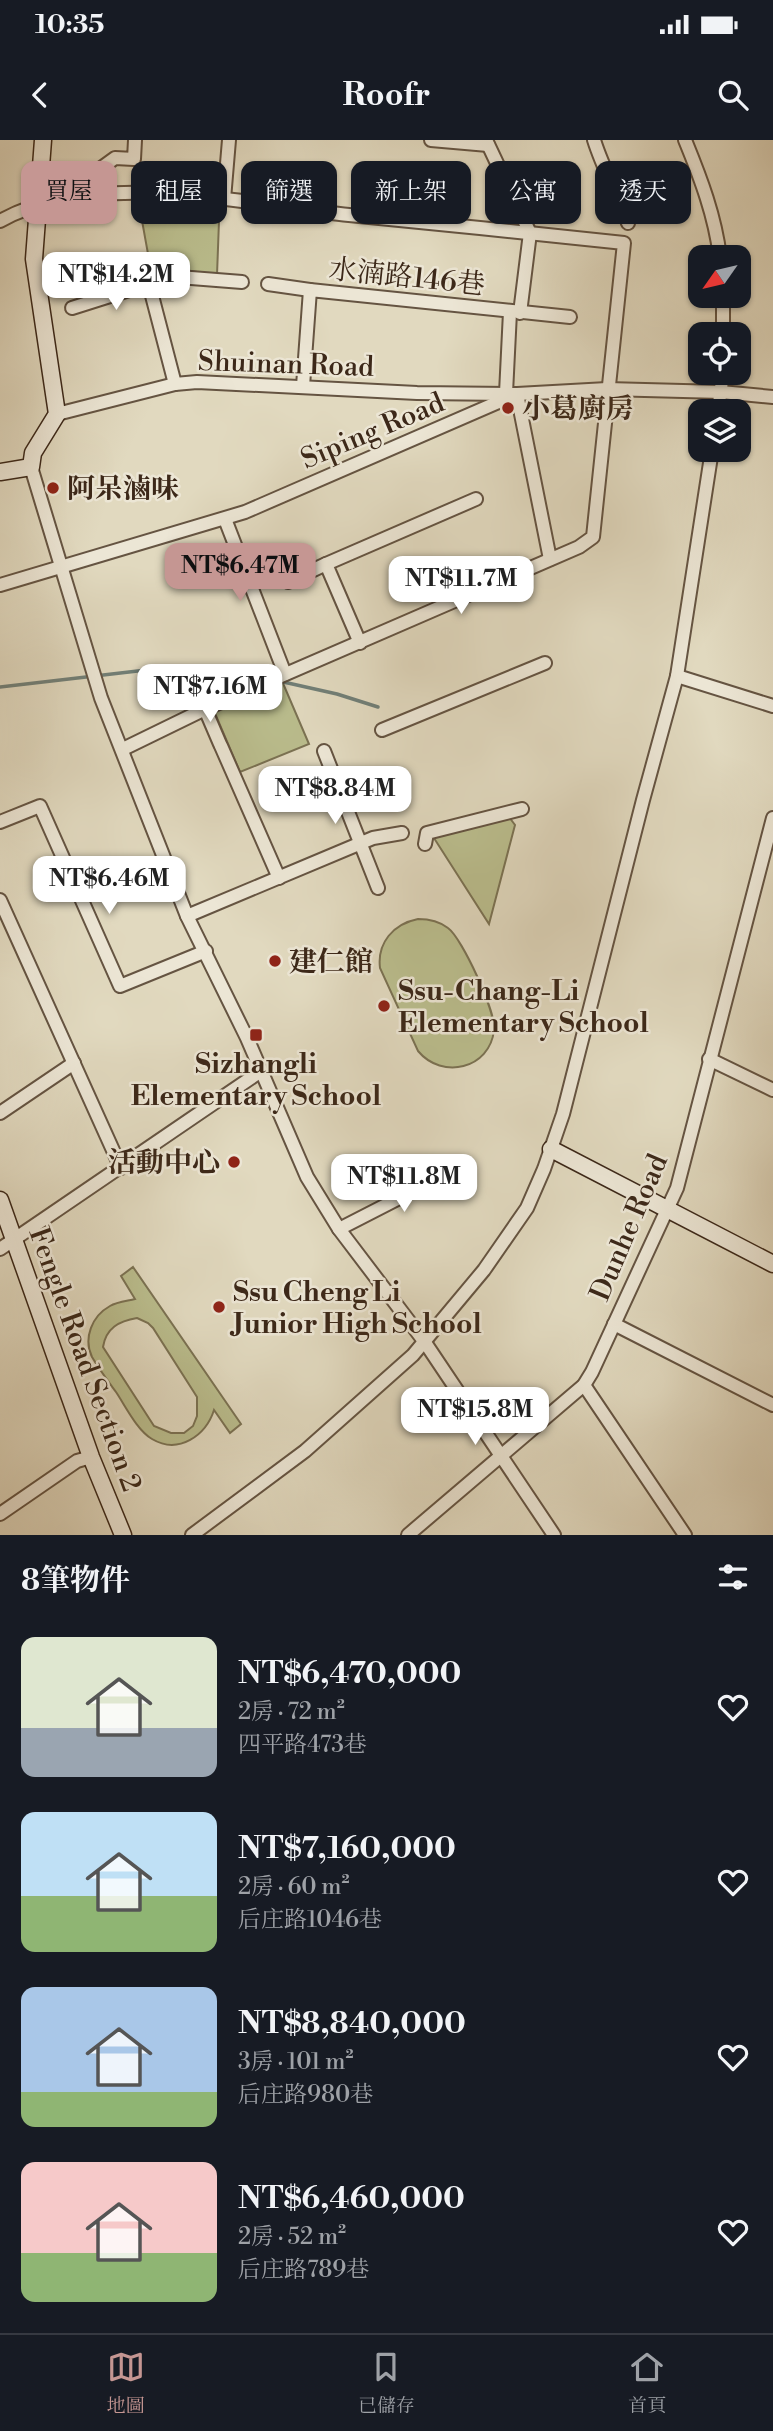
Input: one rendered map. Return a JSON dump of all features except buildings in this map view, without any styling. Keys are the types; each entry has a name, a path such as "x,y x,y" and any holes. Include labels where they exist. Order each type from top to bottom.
{"street":[{"path":"41,161 43,140"},
{"path":"111,161 115,158 134,159 135,140"},
{"path":"227,161 229,140"},
{"path":"431,140 487,143 530,233 515,312 512,394 550,559"},
{"path":"594,140 601,161"},
{"path":"685,140 707,194 718,245"},
{"path":"123,750 205,709 579,547 593,537 624,243 227,199"},
{"path":"0,221 21,212"},
{"path":"36,224 34,258 57,414 33,453 32,467 102,698 187,916 206,951 307,1177 339,1229 424,1341 554,1535"},
{"path":"175,384 150,288 153,275 242,282"},
{"path":"72,308 151,283"},
{"path":"268,284 310,289"},
{"name":"水湳路146巷","path":"303,386 310,289 570,317"},
{"name":"Shuinan Road","path":"57,414 175,384 197,382 417,393 512,394"},
{"path":"720,399 722,385"},
{"name":"Siping Road","path":"0,585 225,519 512,394 607,389 721,392 773,397"},
{"path":"192,1535 305,1451 413,1355 484,1270 527,1208 551,1149 573,1077 677,676 710,462"},
{"path":"0,472 32,467"},
{"path":"288,582 476,499"},
{"path":"225,519 285,674"},
{"path":"326,564 360,643"},
{"path":"382,730 545,663"},
{"path":"677,676 773,706"},
{"path":"205,709 279,878"},
{"path":"324,751 378,888"},
{"path":"0,822 40,806 120,986 206,951"},
{"path":"425,844 427,833 522,809"},
{"name":"Dunhe Road","path":"408,1535 584,1384 677,1188 709,1059 771,836 773,818"},
{"path":"187,916 373,838 402,833"},
{"path":"0,900 121,1168"},
{"path":"709,1059 773,1090"},
{"path":"0,1113 74,1063"},
{"path":"0,1249 261,1071"},
{"path":"551,1149 773,1264"},
{"path":"339,1229 454,1170"},
{"name":"Fengle Road Section 2","path":"0,1200 91,1457 123,1535"},
{"path":"614,1324 773,1405"},
{"path":"584,1384 685,1535"},
{"path":"0,1514 77,1461 91,1457"}],"green space":[{"path":"143,224 219,224 217,275 150,265"},
{"path":"282,681 309,744 240,772 214,711"},
{"path":"509,817 515,825 489,924 432,835"},
{"path":"418,919 437,922 454,935 469,960 490,1008 494,1030 491,1043 484,1054 463,1066 439,1065 418,1051 380,968 381,950 388,936 401,925"},
{"path":"133,1267 241,1424 230,1433 214,1410 198,1434 190,1440 172,1445 152,1439 132,1418 92,1357 88,1342 94,1322 104,1310 135,1299 121,1276","holes":["137,1318 148,1323 197,1397 197,1416 193,1426 184,1433 171,1433 154,1426 103,1347 110,1330 119,1323"]}],"waterway":[{"path":"0,687 172,667 219,667 265,677"},
{"path":"279,681 337,694 378,707"}],"place":[{"name":"小葛廚房","path":"508,408"},
{"name":"阿呆滷味","path":"53,488"},
{"name":"建仁館","path":"275,961"},
{"name":"Ssu-Chang-Li Elementary School","path":"384,1006"},
{"name":"Sizhangli Elementary School","path":"256,1035"},
{"name":"活動中心","path":"234,1162"},
{"name":"Ssu Cheng Li Junior High School","path":"219,1307"}]}
